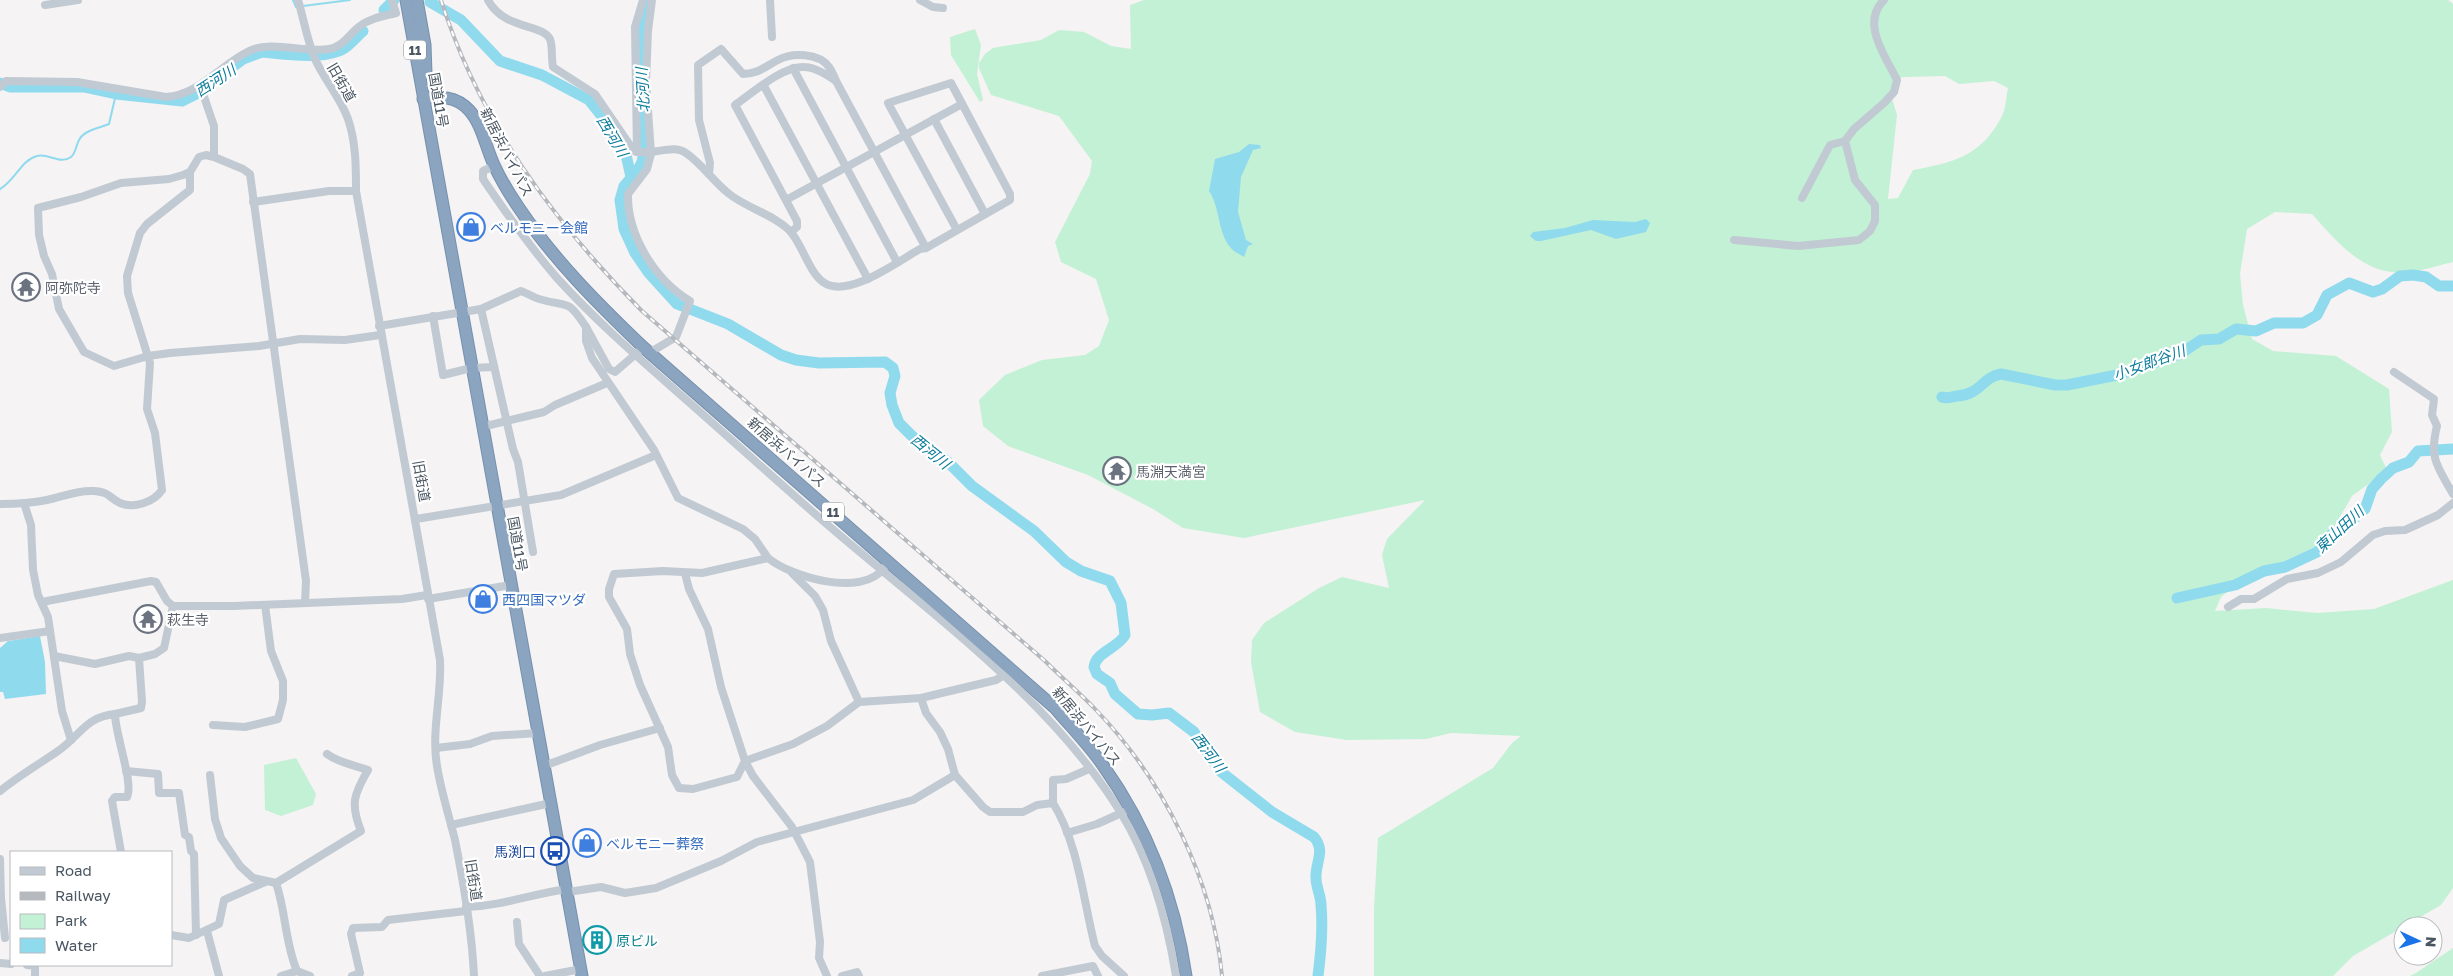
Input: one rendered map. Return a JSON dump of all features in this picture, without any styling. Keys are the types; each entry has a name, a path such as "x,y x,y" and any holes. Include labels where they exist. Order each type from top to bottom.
{"highway":[{"name":"国道11号","path":"406,0 426,99 432,146 471,368 582,973"},
{"name":"国道11号","path":"417,0 425,45 426,99"},
{"name":"新居浜バイパス","path":"426,99 442,97 453,99 469,110 494,166 519,207 554,256 642,351 888,560 1055,708 1102,763 1126,811 1158,865 1181,941 1186,976"}],"street":[{"path":"45,5 78,0"},
{"path":"488,0 508,21 524,27 538,29 548,37 551,44 550,56 553,67 595,94 631,148 638,152 650,153 675,149 685,152 728,193 791,232 822,282 832,286 843,287 868,279 896,262 920,249 926,248 1010,200 1010,194 952,83 892,100 888,103 957,230"},
{"path":"638,152 635,26 643,0"},
{"path":"190,172 169,178 121,183 81,197 38,208 39,235 44,256 52,274 59,309 84,352 114,366 148,356 274,344 311,338 345,340 433,316 481,309 521,291 538,299 562,303 574,309 610,370 615,372 642,351 676,337 690,301 669,283 651,261 640,245 630,223 628,194 647,169 650,153 646,81 648,31 652,0"},
{"path":"770,0 772,37"},
{"path":"920,0 933,7 943,8"},
{"path":"1802,198 1830,145 1846,140 1854,129 1884,102 1896,88 1896,80 1873,30 1875,15 1879,5 1884,0"},
{"path":"2,83 77,82 166,96 188,93 202,88 223,66 250,50 261,47 313,53 332,49 344,42 369,20 396,13 392,1"},
{"name":"旧街道","path":"299,4 313,53 348,119 353,139 356,191 440,660 441,685 437,707 437,765 451,825 473,941 474,976"},
{"path":"709,174 710,163 698,120 698,65 721,49 743,74 764,70 779,59 802,54 822,61 829,66 926,248"},
{"path":"791,232 797,227 797,221 735,105 793,68 804,66 817,70 836,80"},
{"path":"793,68 896,262"},
{"path":"764,86 868,279"},
{"path":"202,88 214,126 214,157"},
{"path":"786,200 962,104"},
{"path":"934,119 985,214"},
{"path":"1734,240 1798,246 1859,240 1870,231 1875,221 1875,206 1855,180 1846,140"},
{"path":"0,504 24,503 91,491 108,493 120,503 134,506 143,504 162,490 156,442 147,409 150,363 128,293 127,276 140,233 147,224 190,190 190,172 199,157 206,155 214,157 243,169 250,174 274,344 281,412 306,581 305,603"},
{"path":"494,166 483,171 482,179 515,226 557,278 596,318 642,351 780,484 1004,675 1058,731 1126,811 1134,839 1163,907 1176,976"},
{"path":"253,202 329,191 356,191"},
{"path":"481,309 506,422 518,462 533,552"},
{"path":"433,316 443,375 471,368 494,367"},
{"path":"586,327 586,341 592,358 656,455 678,498 743,529 754,538 768,558 806,577 831,583 866,581 882,571 888,560"},
{"path":"2394,372 2434,399 2432,415 2437,426 2432,445 2434,457 2453,494"},
{"path":"482,428 544,412 607,383"},
{"path":"416,519 561,495 656,455"},
{"path":"24,503 31,525 32,570 50,631 62,711 71,740"},
{"path":"2228,607 2241,599 2254,599 2287,579 2326,570 2341,562 2373,535 2385,531 2405,530 2438,515 2453,503"},
{"path":"768,558 702,573 663,571 619,572 614,574 609,589 609,597 627,629 630,654 640,685 668,747 672,775 679,788 693,789 737,777 745,761 793,744 827,726 859,702 921,698 996,680 1004,675"},
{"path":"792,571 793,575 815,596 823,610 831,641 859,702"},
{"path":"684,573 689,589 708,628 721,687 745,761 753,776 794,831 810,862 820,942 819,958 827,976"},
{"path":"42,602 150,581 156,582 167,601 173,606 265,605 402,599 511,585"},
{"path":"213,726 245,726 278,719 283,700 283,681 270,651 265,605"},
{"path":"54,656 95,664 129,656 139,658 156,654 164,648 173,606"},
{"path":"0,639 50,631"},
{"path":"0,780 2,789 71,740 88,722 104,715 141,708 139,658"},
{"path":"921,698 926,713 940,732 948,749 955,774 960,782 990,812 1023,812 1037,805 1053,803"},
{"path":"115,714 115,727 130,793 127,797 115,797 112,801 121,851"},
{"path":"544,766 600,745 660,728"},
{"path":"436,748 470,744 492,736 538,733"},
{"path":"210,775 213,811 221,838 240,866 253,878 276,883 362,831 355,815 355,795 368,770 349,763 338,762 327,754"},
{"path":"1089,768 1066,778 1053,780 1053,803 1067,833 1081,881 1095,946 1102,956 1124,976"},
{"path":"126,771 158,774 159,793 179,793 184,836 189,837 191,851 194,854 196,935"},
{"path":"352,976 360,973 351,934 353,928 382,926 388,920 503,904 545,892 601,887 625,893 656,888 721,861 757,842 913,800 955,774"},
{"path":"451,825 551,803"},
{"path":"1067,833 1097,824 1126,811"},
{"path":"0,859 5,937"},
{"path":"172,935 189,938 207,931 219,924 224,900 265,882"},
{"path":"276,883 283,905 290,954 297,971"},
{"path":"517,922 519,944 540,976"},
{"path":"207,931 219,976"},
{"path":"1042,976 1094,966 1098,976"},
{"path":"281,976 297,971 310,976"},
{"path":"842,976 857,972 859,976"},
{"path":"545,976 582,973"}],"green space":[{"path":"1144,0 2448,0 2453,4 2453,262 2411,272 2380,270 2367,264 2343,247 2312,214 2275,212 2247,229 2240,274 2243,305 2252,339 2273,351 2336,356 2389,389 2392,432 2380,455 2387,470 2352,496 2326,541 2235,586 2221,597 2215,611 2266,608 2317,613 2374,609 2453,580 2453,888 2441,905 2422,916 2393,916 2393,933 2353,956 2333,976 1374,976 1374,909 1378,838 1493,768 1512,743 1521,736 1451,733 1426,739 1347,740 1295,732 1260,712 1251,662 1252,640 1264,623 1319,588 1342,577 1389,588 1382,555 1387,539 1425,500 1244,538 1183,528 1153,509 1088,475 1008,446 983,426 979,400 1005,375 1042,360 1085,355 1099,346 1109,320 1096,279 1061,262 1055,242 1090,174 1092,161 1059,116 991,95 979,68 979,63 985,54 993,48 1041,40 1059,30 1084,32 1111,46 1131,49 1130,5","holes":["1945,76 1959,84 1994,81 2008,88 2004,111 1993,131 1975,149 1964,156 1913,170 1898,198 1888,199 1897,115 1890,92 1893,87 1893,79"]},
{"path":"975,29 981,45 977,74 983,100 980,102 951,55 950,37"},
{"path":"296,758 316,794 313,805 281,816 265,810 264,765"},
{"path":"2453,948 2453,976 2410,976 2426,966 2443,966 2443,955"}],"water":[{"path":"1249,144 1260,145 1261,148 1253,150 1241,177 1238,212 1246,240 1253,244 1248,246 1244,257 1234,251 1225,238 1216,206 1209,191 1215,159 1239,152"},
{"path":"1646,219 1650,223 1646,232 1616,239 1591,230 1541,241 1536,241 1530,236 1533,232 1565,228 1593,220 1635,222"},
{"path":"40,636 45,662 46,694 5,699 3,692 0,692 0,648 8,641"}],"waterway":[{"path":"293,0 296,7 299,7"},
{"path":"303,6 350,0"},
{"name":"西河川","path":"384,10 394,0"},
{"name":"西河川","path":"647,0 640,43 645,147 642,162 638,170 624,186 620,200 624,229 635,253 648,272 677,304 728,324 781,355 796,360 819,363 885,362 893,368 895,376 890,393 892,405 899,423 912,436 948,462 972,486 1034,531 1066,562 1081,571 1110,581 1121,603 1125,635 1096,662 1094,667 1097,674 1110,683 1115,694 1138,714 1169,713 1194,732 1220,771 1272,812 1314,837 1317,842 1320,852 1316,878 1321,902 1322,923 1318,976"},
{"name":"西河川","path":"430,2 461,20 500,61 542,75 589,100 609,125 625,150 631,177"},
{"name":"西河川","path":"0,83 10,87 84,87 116,94 182,101 196,94 243,59 262,52 292,55 315,55 335,52 346,47 363,31"},
{"path":"0,189 31,158 46,156 63,160 71,157 81,137 92,130 109,124 116,94"},
{"name":"小女郎谷川","path":"1942,397 1950,398 1965,395 1977,389 1990,378 2001,374 2055,385 2067,385 2117,375 2180,354 2201,340 2219,339 2236,329 2256,331 2274,323 2303,323 2317,315 2327,295 2349,283 2373,292 2382,289 2400,276 2413,275 2426,277 2439,286 2453,286"},
{"name":"東山田川","path":"2177,598 2235,585 2264,571 2285,567 2317,552 2334,532 2347,525 2365,509 2372,489 2393,468 2409,462 2418,451 2453,449"}],"railway":[{"path":"441,0 457,44 476,87 498,128 523,168 550,205 610,277 642,311 1045,661 1091,705 1121,739 1144,768 1164,800 1196,868 1217,940 1222,976"}],"place":[{"name":"ベルモニー会館","path":"471,227"},
{"name":"阿弥陀寺","path":"26,287"},
{"name":"馬淵天満宮","path":"1117,471"},
{"name":"西四国マツダ","path":"483,599"},
{"name":"萩生寺","path":"148,619"},
{"name":"ベルモニー葬祭","path":"587,843"},
{"name":"馬渕口","path":"555,851"},
{"name":"原ビル","path":"597,940"}],"water label":[{"name":"北河川","path":"642,90"}]}
